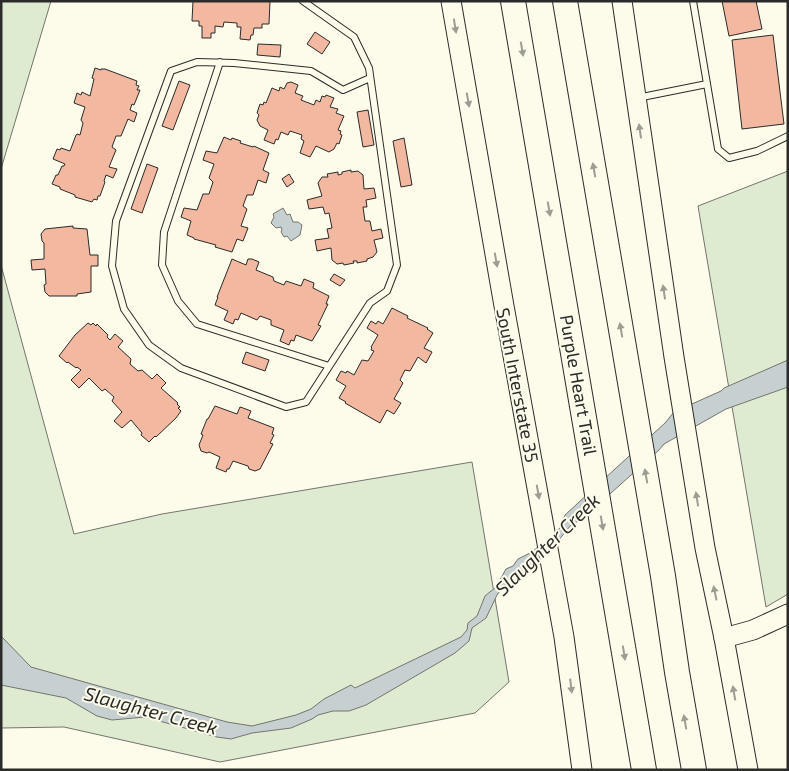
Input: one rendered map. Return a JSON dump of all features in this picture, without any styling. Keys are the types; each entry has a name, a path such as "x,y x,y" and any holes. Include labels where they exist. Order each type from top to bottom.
{"highway":[{"name":"Purple Heart Trail","path":"513,1 644,770"},
{"path":"565,1 663,576 694,770"},
{"path":"636,723 639,770"}],"main road":[{"name":"South Interstate 35","path":"451,1 564,638 582,770"},
{"path":"622,1 674,357 705,548 724,638 748,770"},
{"path":"724,638 752,630 788,614"}],"lane":[{"path":"303,1 354,36 369,68 397,265 387,291 370,303 306,402 286,407 181,368 149,345 124,309 112,266 116,221 171,71 197,62 220,62 311,71 343,90 370,78"},
{"path":"693,1 718,150 729,158 757,151 788,136"},
{"path":"220,62 164,232 162,265 178,301 197,324 329,366"},
{"path":"636,98 707,84"}],"green space":[{"path":"1,1 51,1 1,169"},
{"path":"788,171 788,594 766,607 698,206"},
{"path":"1,265 74,534 162,514 472,462 509,682 475,713 220,762 64,727 1,728"}],"water":[{"path":"283,208 287,215 290,214 293,222 298,222 302,225 300,235 291,241 287,236 284,237 281,227 276,228 271,223 274,217 273,214"},
{"name":"Slaughter Creek","path":"788,360 788,387 726,409 664,444 582,519 571,525 535,569 516,575 508,581 497,595 486,618 472,628 469,641 455,653 366,705 349,711 333,711 318,715 291,728 252,733 231,739 217,737 145,717 112,720 97,716 66,698 1,685 1,636 31,667 227,722 252,726 296,715 311,709 324,699 351,685 355,688 461,637 467,630 468,623 477,616 485,596 496,587 506,569 513,566 518,559 532,552 560,528 565,515 665,423 674,412"}],"building":[{"path":"193,1 270,1 269,24 262,24 262,28 254,28 250,40 240,39 241,27 237,27 237,23 224,22 223,27 215,26 215,33 211,33 211,38 202,38 202,26 199,26 199,21 192,21"},
{"path":"722,1 756,1 762,29 729,36"},
{"path":"315,32 330,42 322,54 307,44"},
{"path":"773,35 784,124 742,129 732,40"},
{"path":"258,44 281,45 280,57 257,55"},
{"path":"95,68 105,69 137,81 136,85 139,86 137,90 140,90 130,110 137,113 134,122 128,119 121,136 116,136 112,147 116,150 109,167 117,169 113,178 106,175 100,196 92,202 75,197 75,195 52,184 56,175 58,175 65,164 53,159 57,149 60,150 61,148 70,151 76,135 80,135 83,123 81,120 85,107 74,103 77,93 81,95 82,92 90,96"},
{"path":"179,81 190,85 173,130 162,126"},
{"path":"291,82 298,85 295,93 303,96 301,100 314,105 316,100 320,102 322,96 325,97 326,95 334,98 330,107 338,109 336,113 344,116 338,130 341,131 340,134 342,135 339,144 337,143 334,149 329,152 316,146 310,157 300,153 304,141 301,139 302,135 290,131 288,135 281,132 274,144 264,140 268,130 260,126 257,120 260,104 266,103 272,88 279,91 280,87 284,89 287,83"},
{"path":"368,110 374,145 363,147 357,112"},
{"path":"224,137 241,141 240,143 254,146 269,153 263,170 269,173 266,183 258,180 253,195 247,195 243,206 247,209 241,226 248,228 243,241 237,239 232,252 187,235 191,221 181,217 184,208 197,210 203,194 209,194 213,182 209,178 214,164 203,160 206,151 217,153"},
{"path":"404,138 412,185 401,187 393,141"},
{"path":"147,164 158,168 142,213 131,209"},
{"path":"351,170 351,172 358,171 363,175 364,189 374,188 376,198 366,200 367,207 363,207 365,221 370,221 372,231 381,229 383,238 374,240 377,252 373,257 367,259 367,261 357,263 357,261 353,261 354,263 344,265 343,263 337,264 332,260 331,248 317,251 315,240 329,238 327,229 332,228 329,213 325,214 323,207 309,209 307,200 322,196 318,183 322,177 328,177 327,174 338,172 338,175"},
{"path":"289,174 294,182 287,187 282,179"},
{"path":"73,226 73,228 87,229 90,255 98,255 98,266 91,266 91,292 77,294 77,296 49,296 45,292 45,269 32,270 31,260 44,259 44,243 41,234 45,229"},
{"path":"232,259 246,265 248,259 252,259 259,262 256,270 273,277 274,281 284,285 286,281 301,286 304,279 314,283 313,288 329,296 326,304 328,304 318,325 321,326 312,341 296,335 294,341 291,340 289,345 280,341 284,330 271,325 271,320 260,316 257,320 241,313 238,320 235,319 233,324 224,320 228,311 215,305"},
{"path":"334,274 345,280 340,286 330,280"},
{"path":"392,308 428,328 433,333 424,348 432,352 426,363 418,357 410,371 405,370 400,380 403,383 394,399 401,403 394,414 387,410 380,423 339,398 346,386 336,380 341,371 346,373 347,371 354,375 362,360 368,361 374,351 371,350 371,347 378,335 367,328 371,321 376,324 378,321 383,324"},
{"path":"88,323 91,325 93,323 96,326 97,324 108,335 107,337 110,340 115,334 123,341 118,347 131,359 130,364 138,371 142,370 152,379 157,374 166,383 161,388 178,403 180,407 178,408 181,411 176,418 149,442 141,435 142,433 131,420 122,428 114,421 122,412 112,401 114,397 105,389 102,391 89,378 79,388 71,380 81,370 67,363 59,356 75,335"},
{"path":"246,352 269,360 265,371 242,363"},
{"path":"215,406 237,414 240,407 243,408 251,411 248,418 274,428 272,434 274,435 270,443 273,444 260,469 255,471 249,469 248,466 233,461 226,472 216,468 220,457 201,451 199,445 203,435 201,434"}]}
